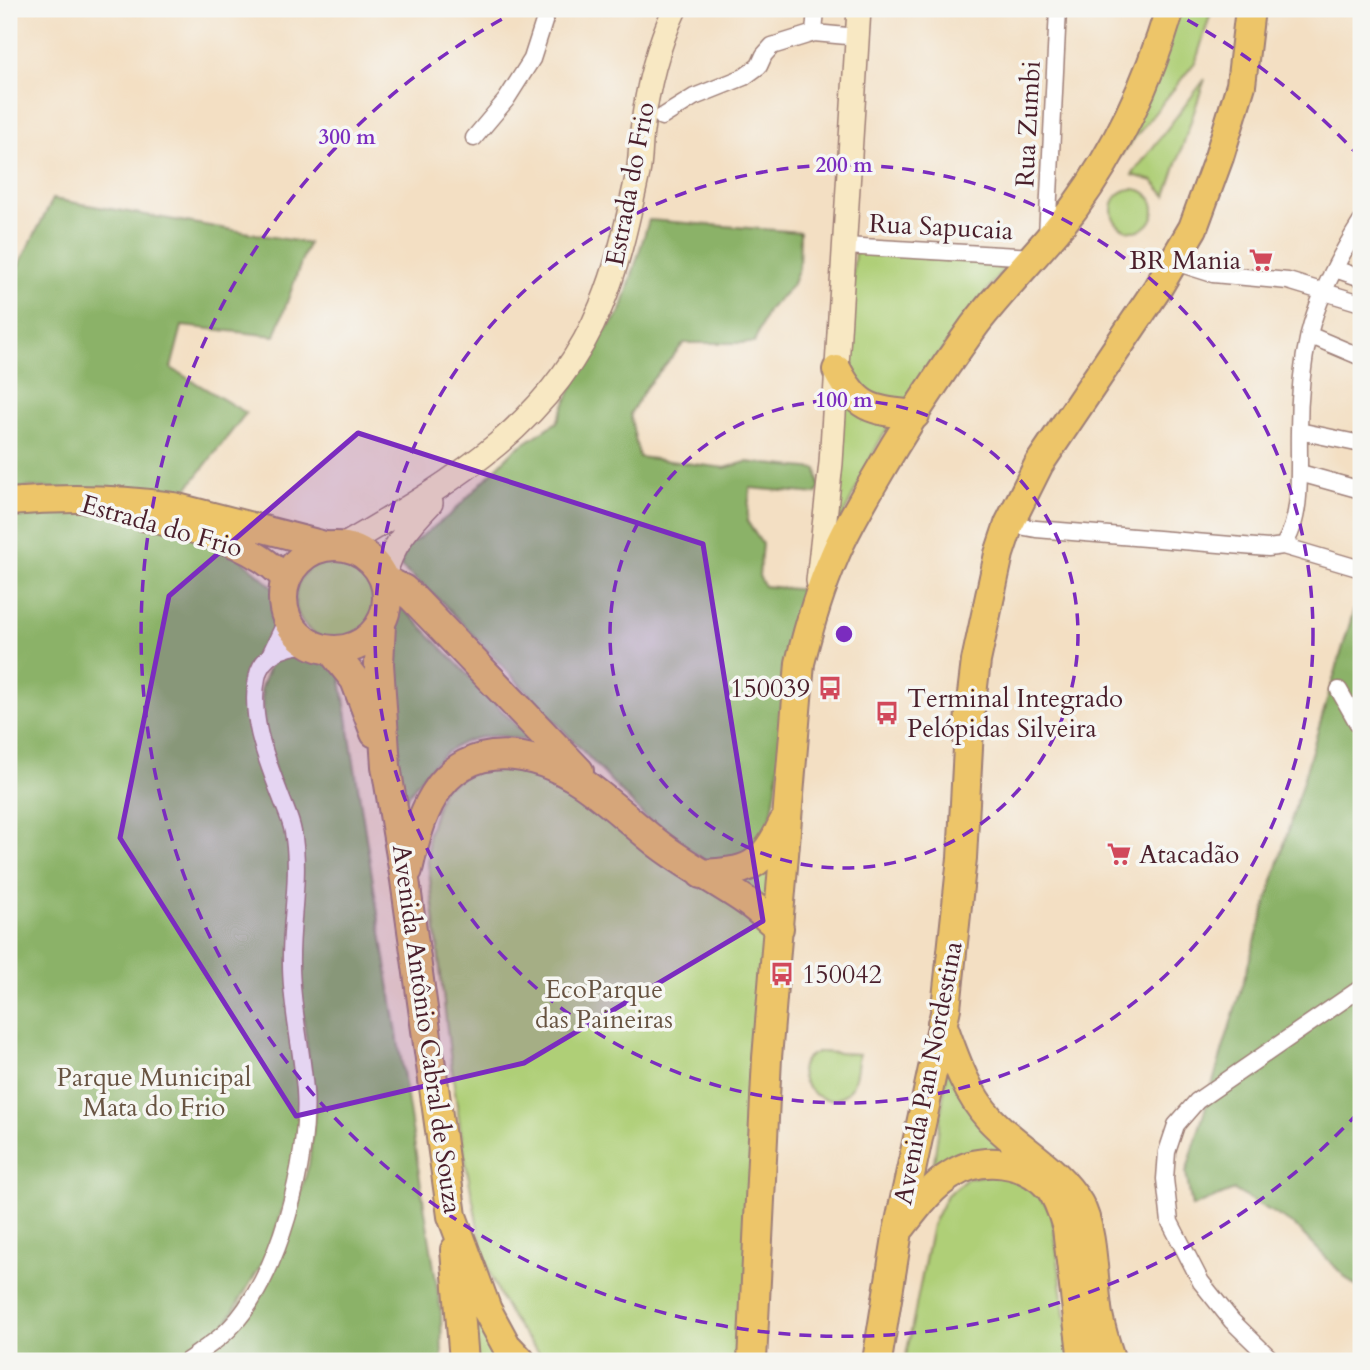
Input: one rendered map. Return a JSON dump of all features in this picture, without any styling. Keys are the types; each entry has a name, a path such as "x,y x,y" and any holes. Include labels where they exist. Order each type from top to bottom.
{"highway":[{"path":"752,1361 767,1058 800,663 815,605 846,532 915,415 976,324 1090,186 1152,67 1170,9"},
{"name":"Avenida Pan Nordestina","path":"877,1361 898,1231 947,996 961,871 970,711 976,661 999,554 1009,524 1039,464 1175,262 1193,229 1241,85 1250,9"},
{"path":"837,370 849,392 859,401 873,409 915,415"},
{"path":"336,546 362,553 375,564 384,579 388,603 381,624 370,637 356,646 320,647 299,635 287,619 283,596 286,580 294,565 306,554 336,546"},
{"path":"384,579 413,598 617,810"},
{"name":"Avenida Antônio Cabral de Souza","path":"381,624 379,664 386,766 405,880 452,1216 487,1310 506,1345 521,1361"},
{"name":"Avenida Antônio Cabral de Souza","path":"320,647 355,680 386,766"},
{"path":"405,880 421,821 435,793 454,772 475,761 493,755 508,754 542,760 582,782 659,844 701,874 748,902 779,928"},
{"path":"701,874 729,873 758,860 775,842 789,811"},
{"path":"942,1023 967,1086 987,1116 1003,1132 1051,1169 1066,1184 1081,1207 1088,1233 1098,1316 1111,1361"},
{"path":"898,1231 934,1188 950,1175 972,1164 998,1163 1016,1166 1033,1174 1051,1189 1067,1228 1083,1361"},
{"path":"452,1216 464,1361"},
{"path":"755,1324 765,1361"}],"main road":[{"name":"Estrada do Frio","path":"384,579 396,543 408,527 458,475 520,426 554,387 578,350 600,308 618,259 637,177 644,119 661,37 675,9"},
{"path":"815,605 831,463 859,9"},
{"name":"Estrada do Frio","path":"9,502 70,499 135,501 174,506 336,546 458,475"},
{"name":"Estrada do Frio","path":"70,499 162,521 226,542 266,560 286,580"}],"street":[{"path":"474,138 506,100 532,59 548,9"},
{"path":"814,33 816,9"},
{"name":"Rua Zumbi","path":"1040,249 1058,9"},
{"path":"662,117 694,97 744,77 760,66 764,55 772,46 814,33 858,37"},
{"path":"1283,546 1290,537 1294,523 1300,473 1301,393 1309,335 1324,290 1361,222"},
{"name":"Rua Sapucaia","path":"845,246 1040,249"},
{"path":"1175,262 1213,274 1281,280 1324,290 1361,303"},
{"path":"1335,269 1361,278"},
{"path":"1309,335 1361,358"},
{"path":"1299,431 1361,444"},
{"path":"1300,473 1361,490"},
{"path":"1009,524 1136,538 1268,548 1283,546 1361,569"},
{"path":"187,1361 229,1329 252,1300 277,1245 300,1172 303,1153 305,1092 291,965 296,852 293,828 261,743 255,698 257,677 262,664 270,655 287,619"},
{"path":"270,655 298,645 320,647"},
{"path":"1339,690 1361,729"},
{"path":"1273,1361 1232,1321 1201,1282 1170,1222 1165,1180 1167,1153 1176,1125 1197,1101 1361,988"}],"highlighted area":[{"path":"358,433 703,544 763,921 524,1063 296,1116 120,838 169,596"}],"green space":[{"path":"1177,9 1212,9 1196,61 1118,159"},
{"path":"1205,79 1166,196 1153,181 1132,175"},
{"path":"1133,189 1148,195 1154,210 1148,225 1133,231 1118,225 1112,210 1118,195"},
{"path":"53,199 308,243 275,336 182,326 171,368 246,413 186,490 104,492 29,487 9,490 9,284"},
{"path":"649,220 800,232 799,268 792,286 767,311 754,343 684,343 647,386 630,414 639,457 725,468 746,462 817,469 820,488 816,494 750,488 747,521 762,544 759,576 764,586 804,590 790,664 776,790 768,833 752,851 711,865 645,817 442,602 401,567 403,550 451,514 514,450 557,422 586,356 621,311"},
{"path":"855,251 1010,260 920,380 879,442 838,526 842,391"},
{"name":"Parque Municipal Mata do Frio","path":"9,497 70,499 231,550 283,596 285,612 251,668 248,696 289,829 300,1093 299,1152 270,1251 225,1324 179,1361 9,1361"},
{"path":"336,558 352,561 365,570 374,583 377,599 374,615 365,628 352,637 336,640 320,637 307,628 298,615 295,599 298,583 307,570 320,561"},
{"path":"1361,586 1361,1290 1294,1225 1234,1190 1192,1207 1186,1173"},
{"path":"397,601 533,743 510,737 471,739 440,758 401,806 391,743 392,624"},
{"path":"306,650 322,655 340,673 441,1312 442,1361 197,1361 283,1251 309,1164 315,1108 297,971 299,853 265,738 261,688 273,657"},
{"name":"EcoParque das Paineiras","path":"481,767 539,769 721,887 766,935 743,1361 548,1361 517,1325 494,1283 482,1247 463,1145 428,862 428,835 442,789"},
{"path":"781,847 775,919 731,878"},
{"path":"818,1052 859,1054 854,1082 842,1096 830,1099 819,1097 803,1080 801,1070 806,1060"},
{"path":"949,1055 1053,1187 972,1160 933,1169"},
{"path":"997,1173 1025,1180 1052,1212 1071,1361 905,1361 932,1225 947,1195 968,1178"},
{"path":"467,1299 509,1361 472,1361"}],"place":[{"name":"BR Mania","path":"1261,260"},
{"name":"150039","path":"830,688"},
{"name":"Terminal Integrado Pelópidas Silveira","path":"887,713"},
{"name":"Atacadão","path":"1119,854"},
{"name":"150042","path":"782,974"}]}
